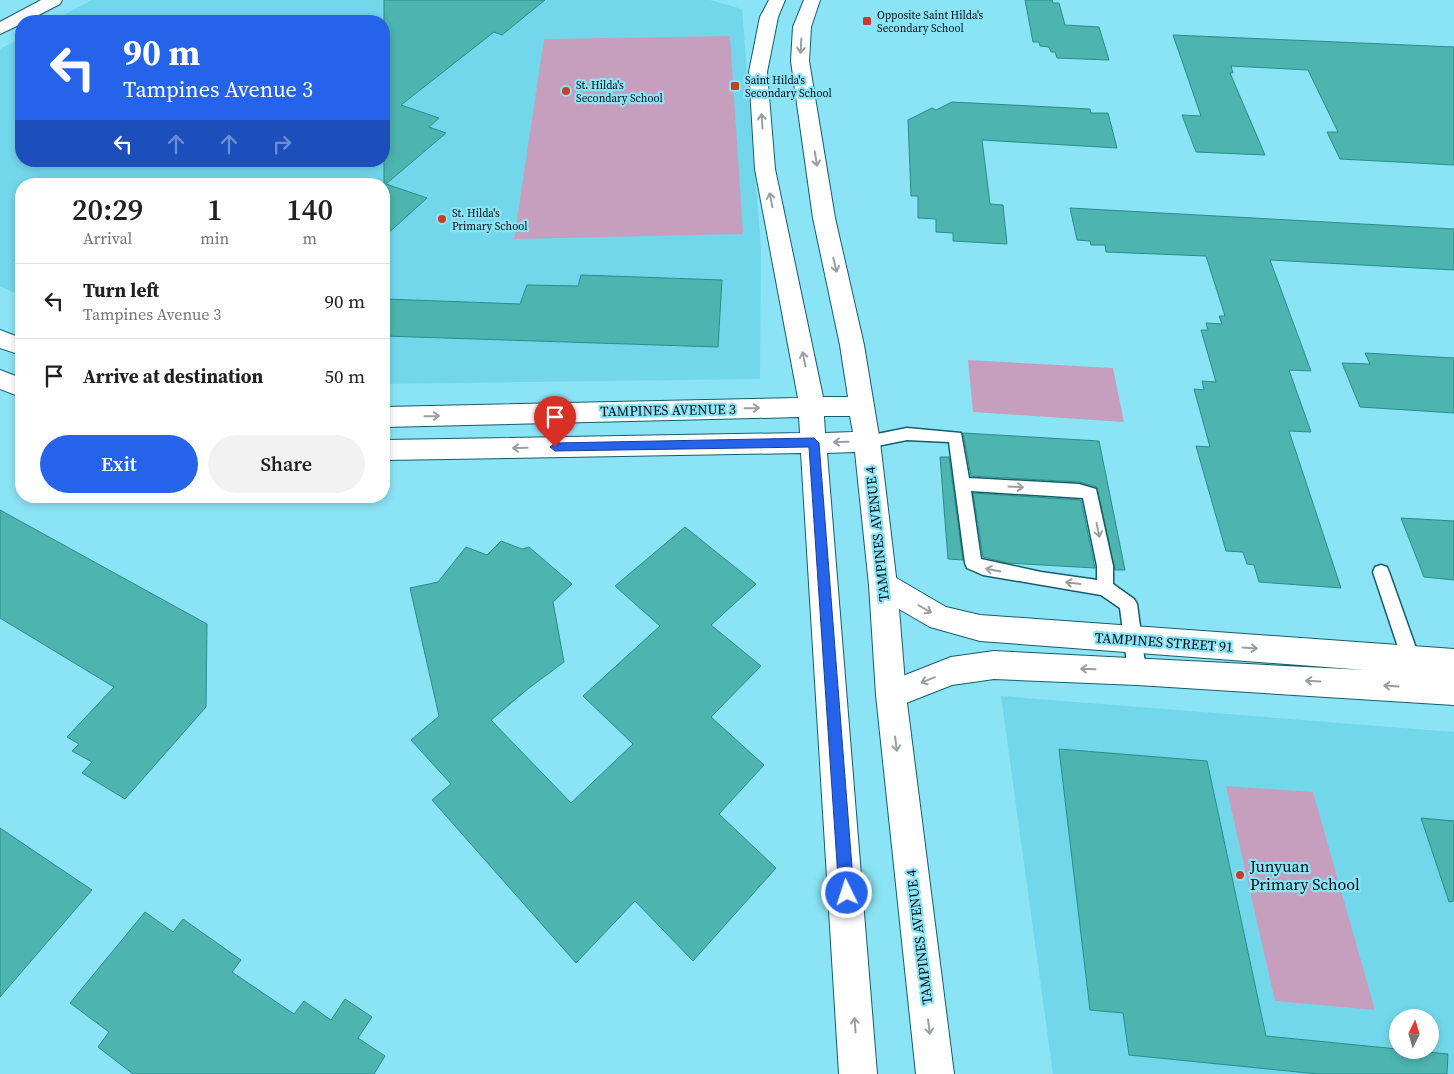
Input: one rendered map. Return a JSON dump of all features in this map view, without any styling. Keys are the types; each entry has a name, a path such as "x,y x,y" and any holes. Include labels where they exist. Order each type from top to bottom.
{"main road":[{"path":"26,15 54,0"},
{"path":"777,0 766,26 758,72 765,170 812,407 858,1074"},
{"name":"TAMPINES AVENUE 4","path":"812,0 802,27 800,61 824,218 852,345 867,442 883,585 891,696 935,1074"},
{"path":"0,29 15,21"},
{"path":"0,338 15,344"},
{"path":"0,379 15,385"},
{"name":"TAMPINES AVENUE 3","path":"390,417 862,406"},
{"path":"390,450 867,442"},
{"name":"TAMPINES STREET 91","path":"883,585 940,618 980,628 1454,663"},
{"path":"891,696 951,670 994,665 1137,671 1454,691"}],"lane":[{"path":"867,442 907,434 956,438 972,563 976,566 1041,579 1105,588 1128,604 1137,671"},
{"path":"961,484 1079,490 1090,494 1105,566 1105,588"},
{"path":"1381,572 1421,688"}],"shaded area":[{"path":"92,0 710,0 742,9 761,248 760,379 390,384 390,178 15,178 15,293 0,286 0,49 15,41 15,167 390,167 390,15 63,15"},
{"path":"730,36 743,234 514,239 544,39"},
{"path":"968,360 1113,368 1124,422 973,412"},
{"name":"Junyuan Primary School","path":"1001,696 1454,732 1454,1074 1053,1074"},
{"path":"1226,786 1313,792 1375,1010 1275,1001"}],"building":[{"path":"384,0 545,0 502,35 494,32 401,105 439,118 429,127 446,133 390,181 390,178 384,178 384,167 390,167 390,15 384,15"},
{"path":"1025,0 1052,0 1053,3 1059,3 1065,25 1099,27 1109,60 1057,58 1055,52 1051,52 1049,47 1040,46 1039,42 1033,42"},
{"path":"1173,35 1454,47 1454,165 1340,159 1327,132 1338,132 1308,70 1231,66 1233,73 1230,73 1265,155 1196,152 1182,115 1201,116"},
{"path":"952,102 1090,109 1091,113 1108,113 1117,148 982,140 990,204 1003,205 1007,244 953,241 953,233 936,232 936,219 918,218 918,196 911,196 908,120 932,108 936,110"},
{"path":"390,185 427,198 390,232"},
{"path":"1070,208 1454,229 1454,270 1270,260 1311,371 1289,370 1311,432 1289,431 1341,588 1259,582 1254,565 1247,564 1243,552 1226,551 1196,446 1210,447 1194,389 1204,390 1202,381 1216,382 1201,330 1208,330 1206,323 1222,324 1219,316 1225,316 1206,256 1106,252 1105,245 1091,245 1090,241 1077,240"},
{"path":"581,275 722,280 718,347 390,336 390,299 520,304 527,285 578,286"},
{"path":"1365,353 1454,358 1454,413 1360,407 1342,363 1370,364"},
{"path":"963,433 1099,441 1125,570 1115,570 1097,487 1079,482 971,476"},
{"path":"940,457 949,457 963,560 948,559"},
{"path":"973,493 1081,500 1095,568 1007,563 983,557"},
{"path":"0,510 207,624 206,707 125,799 82,773 92,762 72,751 79,744 67,737 114,687 0,618"},
{"path":"1401,518 1454,521 1454,580 1424,577"},
{"path":"685,527 756,584 711,625 761,666 711,717 764,765 719,814 776,868 693,961 635,901 576,963 432,800 451,784 411,740 439,716 410,588 438,582 466,547 487,555 501,541 522,549 529,547 572,584 553,602 564,662 491,720 571,803 633,744 583,696 660,626 615,586"},
{"path":"1059,749 1207,761 1266,1036 1389,1048 1389,1059 1439,1059 1439,1053 1448,1054 1447,1074 1318,1074 1129,1055 1123,1013 1090,1010"},
{"path":"1421,818 1454,821 1454,901 1449,902"},
{"path":"0,828 92,890 0,997"},
{"path":"145,912 173,932 183,919 241,960 232,972 294,1014 304,1001 331,1020 345,999 372,1017 358,1038 385,1056 374,1074 133,1074 98,1047 109,1032 70,1003"}],"place":[{"name":"Opposite Saint Hilda's Secondary School","path":"867,21"},
{"name":"Saint Hilda's Secondary School","path":"735,86"},
{"name":"St. Hilda's Secondary School","path":"566,91"},
{"name":"St. Hilda's Primary School","path":"442,219"},
{"name":"Junyuan Primary School","path":"1240,875"}],"route":[{"path":"555,447 814,443 847,893"}]}
